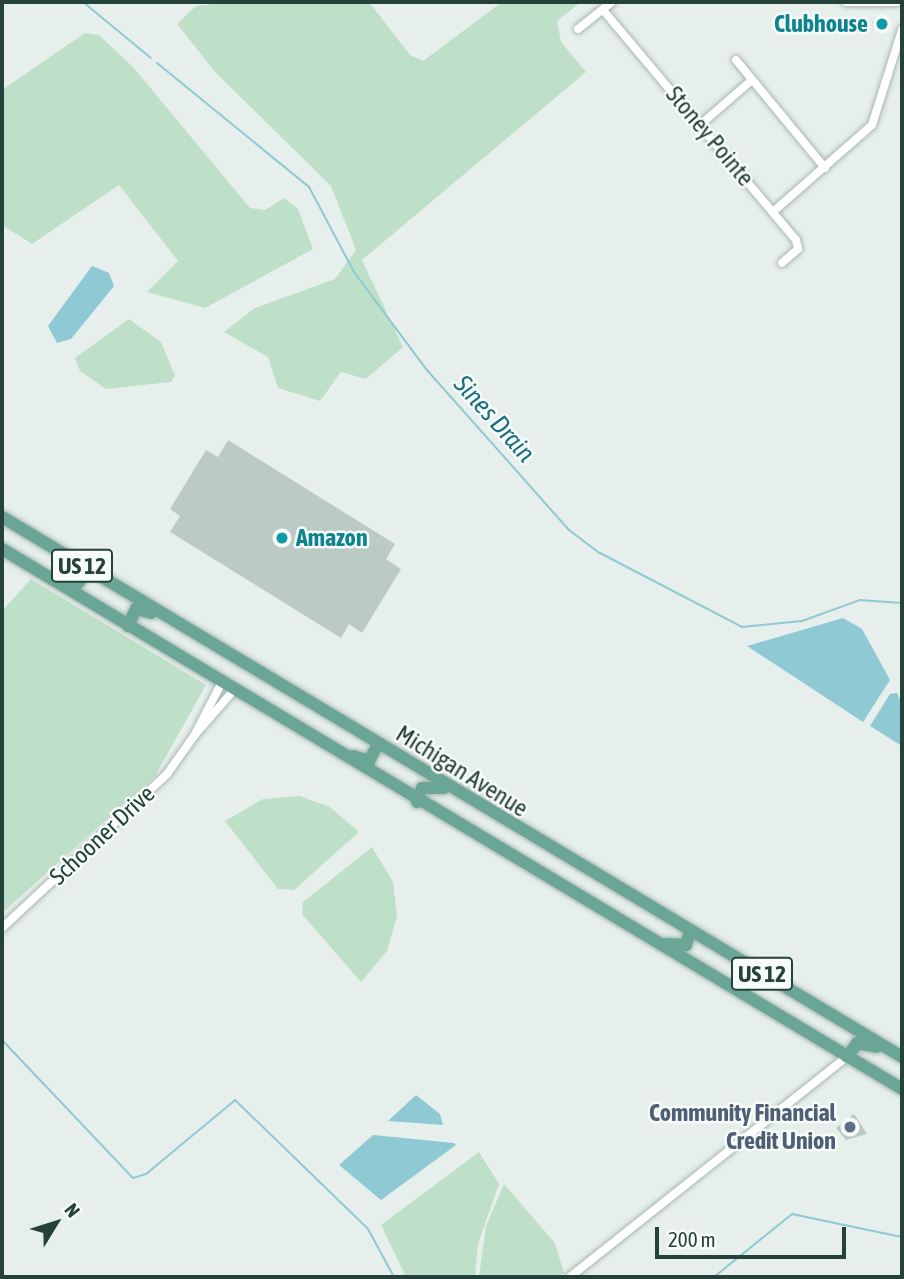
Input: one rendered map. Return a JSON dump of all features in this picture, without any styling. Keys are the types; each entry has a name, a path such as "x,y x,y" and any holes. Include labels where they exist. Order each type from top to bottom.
{"main road":[{"name":"Michigan Avenue","path":"2,517 902,1058"},
{"name":"Michigan Avenue","path":"2,549 417,802 902,1089"},
{"path":"40,572 77,584 89,570"},
{"path":"128,626 136,609 163,615"},
{"path":"318,740 364,761 373,758 378,744"},
{"path":"417,802 425,786 451,789"},
{"path":"645,937 677,948 690,932"},
{"path":"847,1057 857,1043 891,1051"}],"street":[{"path":"578,29 612,2"},
{"path":"846,2 897,2"},
{"name":"Stoney Pointe","path":"603,10 774,211 798,249 782,263"},
{"path":"774,211 872,125 902,30"},
{"path":"736,60 825,168"},
{"path":"700,125 752,80"},
{"name":"Schooner Drive","path":"194,736 222,682"},
{"name":"Schooner Drive","path":"2,928 167,774 194,736 234,690"},
{"path":"570,1277 847,1057"}],"green space":[{"path":"229,2 369,2 410,55 423,61 502,2 581,2 557,21 561,42 586,72 362,260 403,347 366,379 341,372 320,401 278,388 268,357 224,332 255,308 335,279 356,250 331,186 216,73 177,24 196,6"},
{"path":"85,33 99,35 134,68 250,208 265,210 284,198 298,209 313,249 205,308 147,292 178,261 119,185 32,244 2,225 2,90"},
{"path":"129,319 161,342 175,376 171,382 106,389 80,371 75,358"},
{"path":"31,579 206,685 155,776 2,913 2,611"},
{"path":"300,796 330,807 359,832 294,890 278,889 225,821 263,799"},
{"path":"372,847 393,882 397,916 387,951 361,982 302,914 303,902"},
{"path":"479,1152 499,1184 478,1244 475,1277 406,1277 381,1225"},
{"path":"504,1184 555,1243 564,1273 559,1277 479,1277 486,1226"}],"water":[{"path":"92,266 109,273 114,286 71,339 57,343 48,326"},
{"path":"843,618 862,629 890,680 863,722 747,646"},
{"path":"897,693 902,704 902,746 870,726 890,694"},
{"path":"416,1095 440,1114 443,1125 388,1121"},
{"path":"373,1135 456,1145 381,1200 339,1165"}],"building":[{"name":"Clubhouse","path":"877,16 883,16 888,24 886,30 877,32 872,27 872,21"},
{"name":"Amazon","path":"228,440 395,544 386,559 401,569 362,633 349,624 341,638 170,532 180,516 170,509 206,450 218,457"},
{"name":"Community Financial Credit Union","path":"854,1114 867,1134 846,1140 836,1128"}],"waterway":[{"name":"Sines Drain","path":"83,2 151,58"},
{"name":"Sines Drain","path":"157,63 309,187 354,272 426,369 569,530 600,553 742,627 802,621 860,600 902,603"},
{"path":"2,1040 133,1178 146,1174 235,1100 368,1229 394,1277"},
{"path":"714,1277 792,1214 902,1237"}],"place":[{"name":"Clubhouse","path":"882,24"},
{"name":"Amazon","path":"282,538"},
{"name":"Community Financial Credit Union","path":"850,1127"}]}
